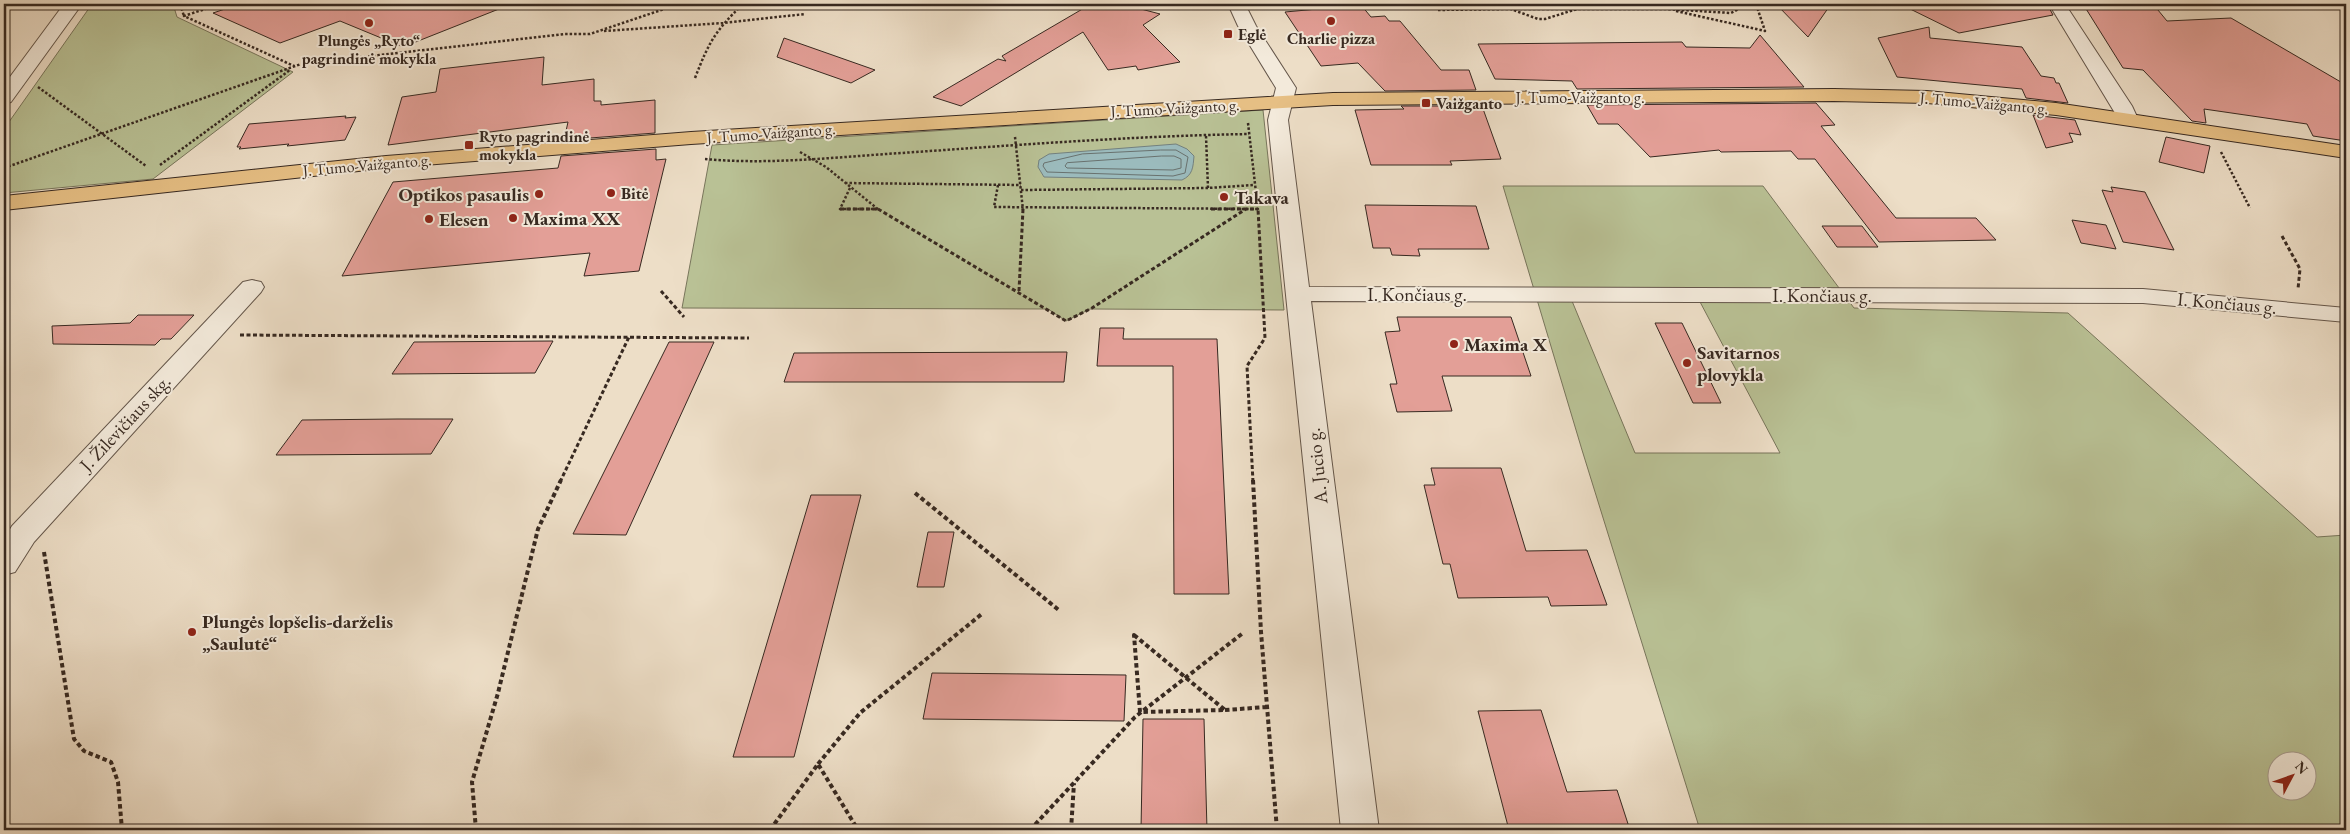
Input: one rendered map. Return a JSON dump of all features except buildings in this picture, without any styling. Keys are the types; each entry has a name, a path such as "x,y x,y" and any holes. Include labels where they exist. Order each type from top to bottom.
{"main road":[{"name":"J. Tumo-Vaižganto g.","path":"4,203 420,160 704,137 1283,101 1886,95 2009,103 2346,152"}],"street":[{"path":"4,98 73,4"},
{"name":"A. Jucio g.","path":"1237,4 1247,26 1286,88 1278,120 1360,830"},
{"path":"2057,4 2122,106 2128,119"},
{"name":"J. Žilevičiaus skg.","path":"4,564 23,534 38,517 252,287"},
{"name":"I. Končiaus g.","path":"1298,294 2143,296 2346,315"}],"path":[{"path":"180,4 184,16 295,66"},
{"path":"184,16 220,4"},
{"path":"4,168 295,66 398,52 565,34 590,34 679,4"},
{"path":"694,78 708,44 723,23 743,4"},
{"path":"1445,10 1468,4"},
{"path":"1497,4 1538,19 1545,19 1577,8"},
{"path":"1438,10 1577,8 1665,9 1731,13 1748,4"},
{"path":"1665,9 1766,30 1756,4"},
{"path":"598,31 723,23 805,14"},
{"path":"21,74 100,134 153,171 295,66"},
{"path":"1247,119 1258,209 1265,338 1248,366 1267,707 1277,830"},
{"path":"1015,129 1023,207 1019,291"},
{"path":"2210,132 2250,208"},
{"path":"698,158 726,161 812,159 1016,144 1174,135 1249,134"},
{"path":"1206,136 1208,188"},
{"path":"794,149 826,167 878,209 1019,291 1066,321 1092,308 1246,208"},
{"path":"844,183 1021,185"},
{"path":"998,185 994,207 1258,209"},
{"path":"1021,190 1208,188 1254,185"},
{"path":"850,188 840,209 878,209"},
{"path":"2282,236 2300,269 2297,300 2304,310"},
{"path":"661,291 684,317"},
{"path":"207,335 749,338"},
{"path":"476,830 472,782 498,693 538,529 629,337"},
{"path":"915,493 1060,611"},
{"path":"38,517 74,739 84,751 111,762 118,782 122,830"},
{"path":"770,830 818,764 860,713 983,613"},
{"path":"1030,830 1140,712 1243,633"},
{"path":"1140,712 1134,635 1225,710"},
{"path":"1140,712 1267,707"},
{"path":"818,764 858,830"},
{"path":"1071,830 1074,782"}],"green space":[{"path":"92,4 173,4 177,17 293,72 153,179 4,193 4,129"},
{"path":"1263,110 1284,310 1090,309 1066,321 1048,309 682,308 712,145"},
{"path":"1503,186 1763,186 1854,308 2068,313 2317,537 2346,535 2346,830 1700,830 1582,450","holes":["1699,300 1780,453 1635,453 1572,301"]}],"water":[{"path":"1176,144 1187,149 1194,156 1193,167 1190,173 1182,180 1044,177 1038,167 1039,160 1049,154"}],"place":[{"name":"Charlie pizza","path":"1331,21"},
{"name":"Plungės „Ryto“ pagrindinė mokykla","path":"369,23"},
{"name":"Eglė","path":"1228,34"},
{"name":"Vaižganto","path":"1426,103"},
{"name":"Ryto pagrindinė mokykla","path":"469,145"},
{"name":"Bitė","path":"611,193"},
{"name":"Optikos pasaulis","path":"539,194"},
{"name":"Takava","path":"1224,197"},
{"name":"Maxima XX","path":"513,218"},
{"name":"Elesen","path":"429,219"},
{"name":"Maxima X","path":"1454,344"},
{"name":"Savitarnos plovykla","path":"1687,363"},
{"name":"Plungės lopšelis-darželis „Saulutė“","path":"192,632"}]}
